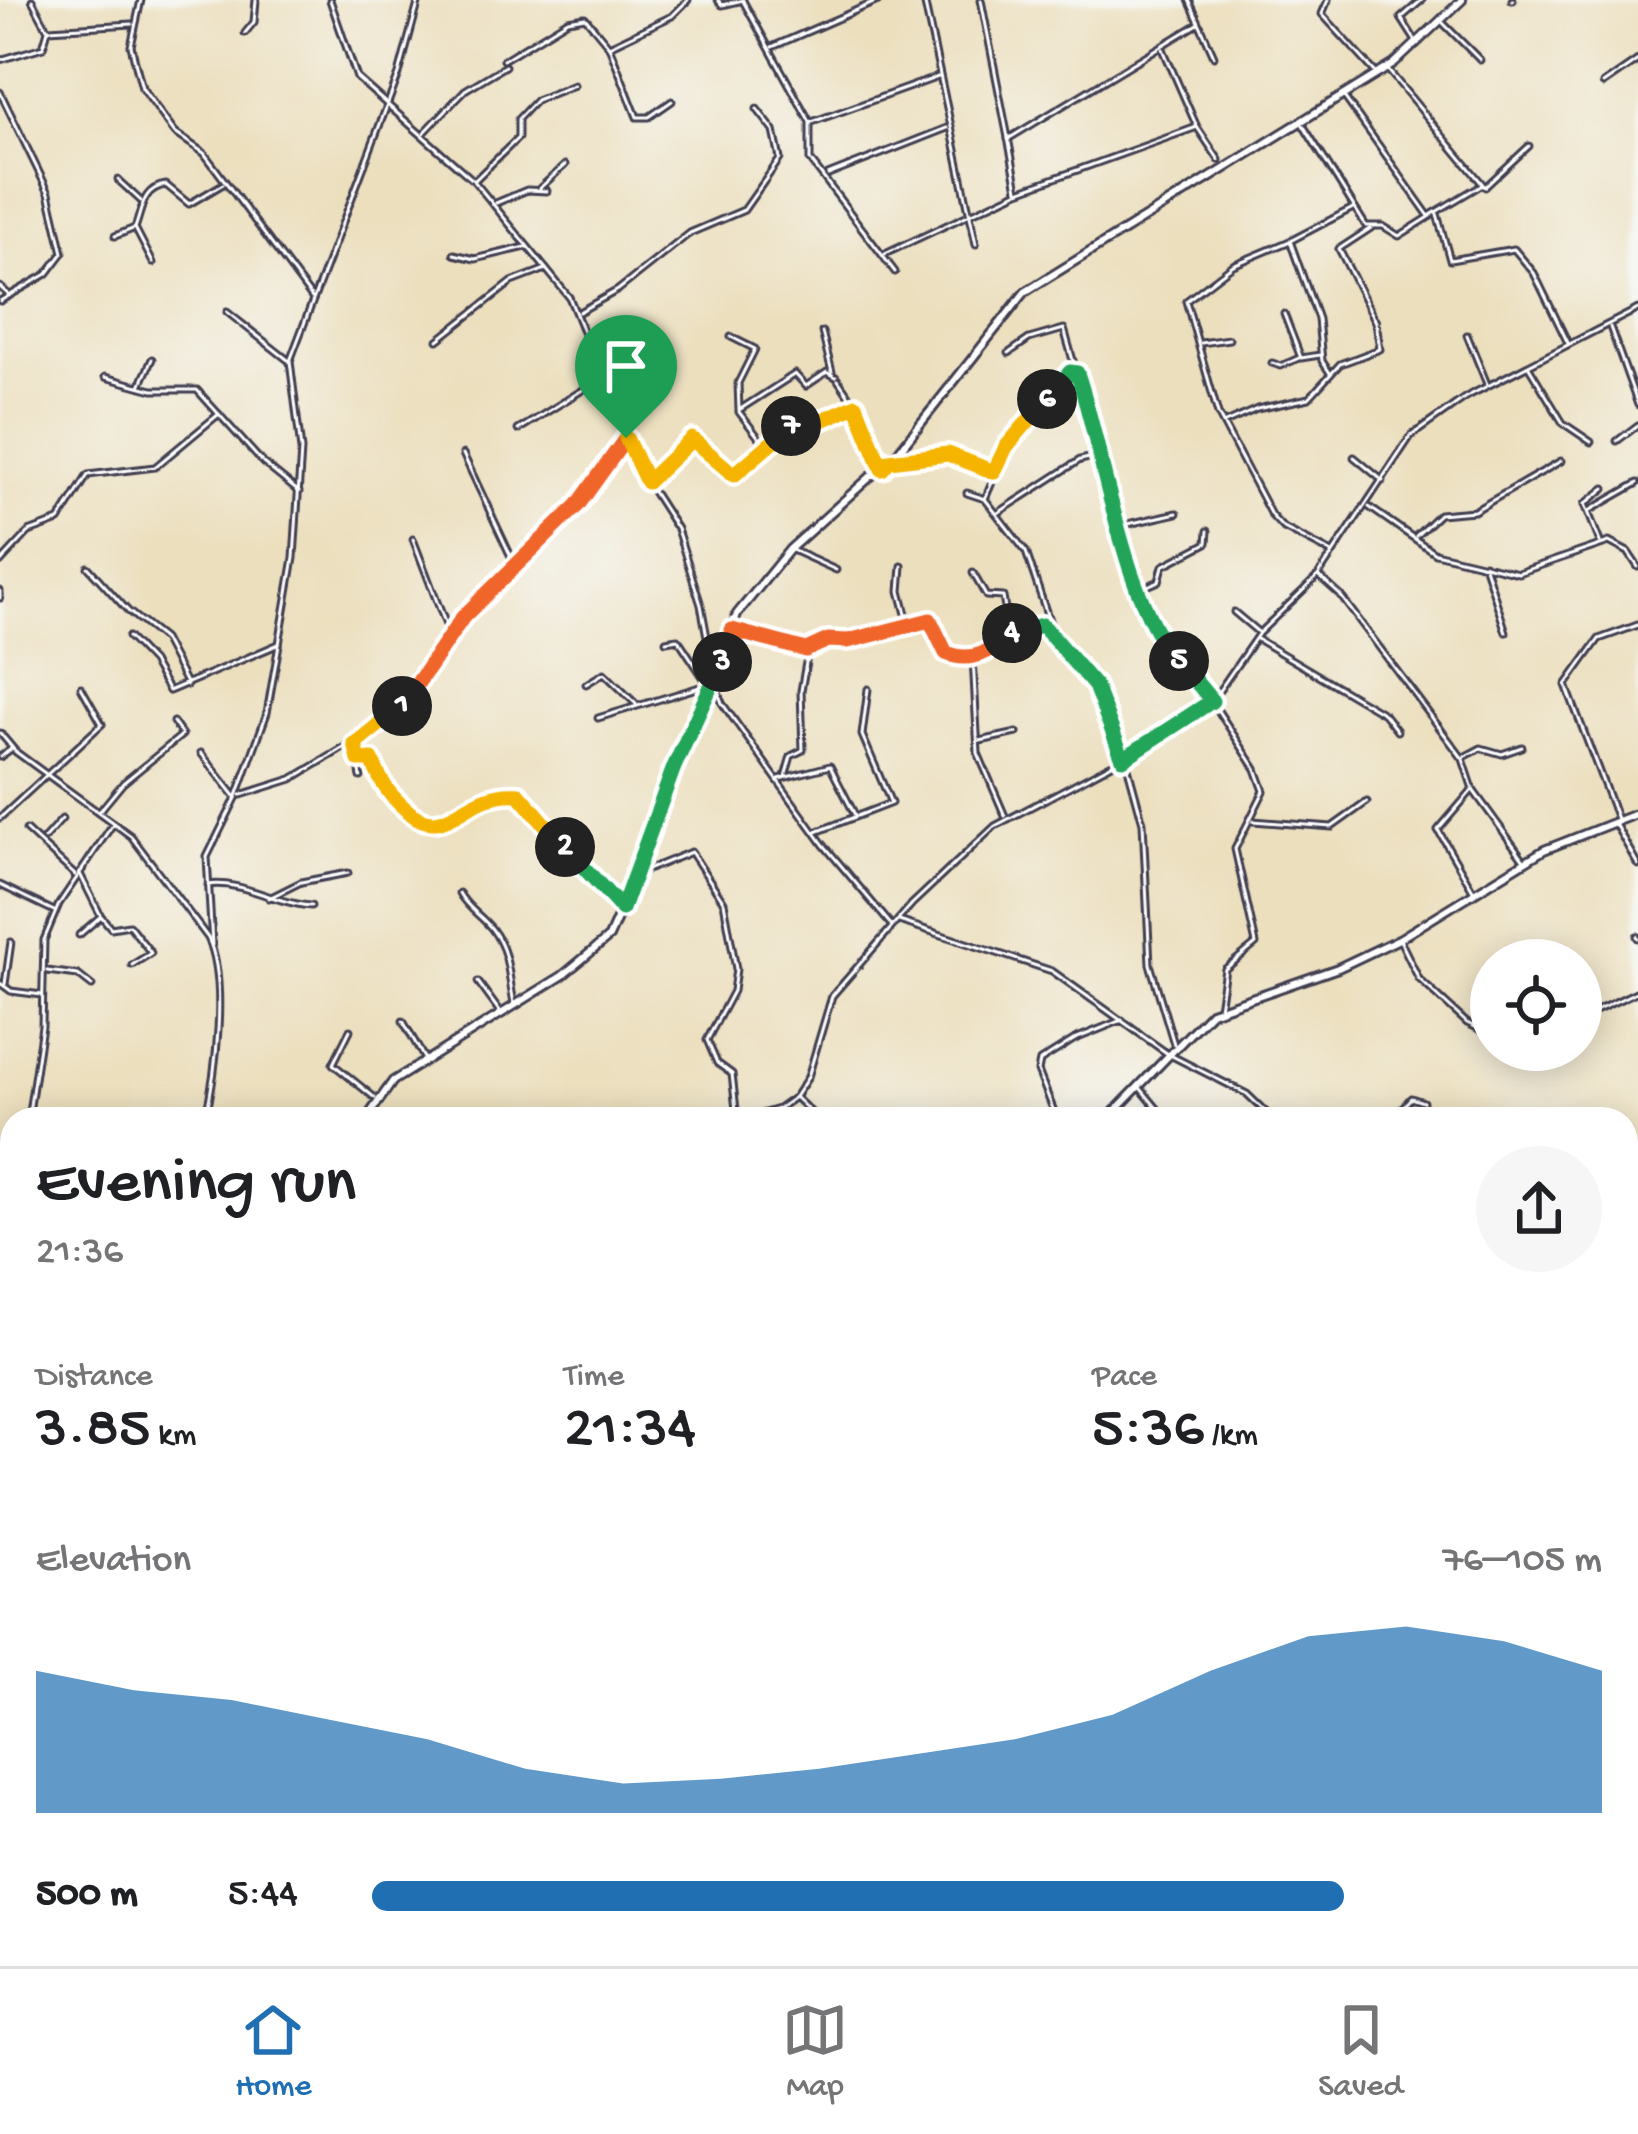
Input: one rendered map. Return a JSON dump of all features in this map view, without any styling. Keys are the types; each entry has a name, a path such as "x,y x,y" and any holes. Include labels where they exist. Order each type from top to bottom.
{"street":[{"path":"0,60 43,47 49,28 32,0"},
{"path":"140,0 131,52 142,88 175,134 196,144 313,298"},
{"path":"245,33 254,22 256,0"},
{"path":"330,0 351,67 474,181 548,268 577,313 626,438 676,529 692,573 711,684"},
{"path":"207,1107 216,1036 207,857 237,797 267,713 281,644 300,494 301,450 290,361 387,103 419,0"},
{"path":"609,46 672,16 688,0"},
{"path":"718,0 722,5 743,0 810,122 810,160 896,272"},
{"path":"770,48 880,0"},
{"path":"924,0 976,244"},
{"path":"1189,0 1214,56"},
{"path":"1328,0 1322,14 1377,75"},
{"path":"1418,44 1400,21 1422,0"},
{"path":"372,1107 376,1098 425,1060 598,950 638,873 674,767 737,614 790,549 882,469 1025,292 1387,69 1443,23 1462,0"},
{"path":"984,1 1019,191"},
{"path":"423,134 465,90 568,20 585,17 609,46 637,117 649,117 673,101"},
{"path":"1443,23 1480,60"},
{"path":"49,28 134,24"},
{"path":"1008,139 1198,24"},
{"path":"1162,47 1197,127 1219,160"},
{"path":"1603,84 1638,60"},
{"path":"1387,69 1483,184"},
{"path":"810,122 938,77"},
{"path":"474,181 518,138 518,119 536,100 574,85"},
{"path":"0,92 49,193 63,253 47,274 0,301"},
{"path":"1343,96 1434,214 1450,260 1514,249 1534,273 1569,344"},
{"path":"577,313 618,290 690,233 744,210 780,159 774,131 757,109"},
{"path":"1301,122 1353,208 1371,228"},
{"path":"885,254 1019,191 1197,127"},
{"path":"826,176 950,128"},
{"path":"1224,424 1257,409 1309,398 1340,364 1380,349 1376,322 1340,249 1371,228 1382,226 1399,236 1483,184 1529,146"},
{"path":"494,204 538,189 565,165"},
{"path":"118,180 142,202"},
{"path":"153,263 135,228 142,202 161,185 189,204 224,183"},
{"path":"538,189 547,190"},
{"path":"1333,554 1276,523 1224,424 1186,301 1233,266 1353,208"},
{"path":"116,236 135,228"},
{"path":"1290,241 1318,319 1322,355 1330,373"},
{"path":"454,254 475,259 528,247"},
{"path":"438,340 512,282 548,268"},
{"path":"0,287 10,295"},
{"path":"781,1107 808,1077 832,996 892,926 1006,817 1123,759 1212,701 1257,635 1318,576 1411,436 1487,386 1638,309"},
{"path":"227,312 290,361"},
{"path":"1284,314 1300,357"},
{"path":"1609,326 1638,405"},
{"path":"1009,353 1029,339 1064,329 1118,527 1166,649 1212,701 1262,783 1263,797 1235,845 1256,944 1222,974 1220,1008"},
{"path":"822,332 836,377 856,405 882,469"},
{"path":"1467,335 1487,386"},
{"path":"731,337 755,349 738,383 739,410 766,447"},
{"path":"1199,343 1228,339"},
{"path":"1272,363 1280,367 1300,357 1322,355"},
{"path":"140,387 152,358"},
{"path":"1528,365 1563,423 1591,442"},
{"path":"739,410 795,374 806,386 826,373 836,377"},
{"path":"985,499 1011,441 1065,376 1077,373"},
{"path":"105,377 140,387 197,390 300,494"},
{"path":"518,430 603,377"},
{"path":"647,482 692,439 734,475 793,425 807,427 856,405"},
{"path":"0,563 28,532 59,521 88,475 155,467 219,415"},
{"path":"1617,441 1638,425"},
{"path":"237,797 292,778 355,744 399,710 449,634 578,505 626,438"},
{"path":"463,454 516,566"},
{"path":"889,461 948,454 994,472"},
{"path":"998,514 1080,460 1100,456"},
{"path":"1354,457 1384,482"},
{"path":"1415,538 1439,514 1474,511 1561,461"},
{"path":"1587,512 1638,483"},
{"path":"1600,544 1585,500 1605,488"},
{"path":"967,493 985,499 1031,560 1052,631 1068,660 1098,692 1143,823 1150,964 1174,1044"},
{"path":"1368,506 1435,553 1522,573 1600,544 1616,544 1635,557 1638,567"},
{"path":"1118,527 1178,513"},
{"path":"1141,589 1159,581 1163,566 1207,544 1208,531"},
{"path":"413,539 449,634"},
{"path":"790,549 836,570"},
{"path":"1483,563 1506,632"},
{"path":"902,566 901,597 909,624"},
{"path":"88,567 128,611 164,639 188,686"},
{"path":"973,573 986,596 1003,597 1010,634"},
{"path":"1318,576 1340,595 1463,759 1472,789 1525,861"},
{"path":"1234,612 1257,635 1384,714 1397,731"},
{"path":"732,630 809,650 828,640 854,640 934,622 946,653 973,657 993,650 1010,634 1042,625 1052,631"},
{"path":"1638,625 1599,639 1566,685 1616,822 1638,865"},
{"path":"128,638 152,662 166,690 188,686 281,644"},
{"path":"666,641 678,639 782,778 814,832 892,926"},
{"path":"782,778 790,756 803,750 801,691 809,650"},
{"path":"973,657 983,770 1006,817"},
{"path":"586,683 604,673 637,705"},
{"path":"598,718 711,684"},
{"path":"0,818 102,724 81,687"},
{"path":"814,832 892,800 862,735 868,688"},
{"path":"99,813 112,794 182,736 173,722"},
{"path":"0,733 12,748 137,842 212,945"},
{"path":"978,742 1017,733"},
{"path":"355,744 361,777"},
{"path":"1463,759 1481,748 1502,754 1522,747"},
{"path":"0,758 12,748"},
{"path":"201,754 237,797"},
{"path":"359,760 370,758 387,795 426,824 450,819 483,795 519,794 622,909"},
{"path":"782,778 833,767 856,816"},
{"path":"1472,789 1438,830 1474,892"},
{"path":"1251,821 1332,827 1367,802"},
{"path":"1119,1107 1174,1044 1220,1008 1338,968 1400,939 1525,861 1638,813"},
{"path":"43,840 62,819"},
{"path":"30,1107 44,996 44,940 78,874 113,823"},
{"path":"26,830 78,874 111,928 129,925 151,953 132,965"},
{"path":"638,873 692,852 724,902 735,981 707,1040 717,1063 732,1074 736,1107"},
{"path":"267,899 301,882 348,873"},
{"path":"0,885 56,912"},
{"path":"206,885 232,885 267,899 311,906"},
{"path":"459,893 471,912 489,925 509,960 515,1005"},
{"path":"79,934 100,916"},
{"path":"898,920 1052,971 1168,1054 1247,1094 1261,1107"},
{"path":"1400,939 1430,990 1470,1024"},
{"path":"11,942 3,984 11,992 44,996"},
{"path":"45,971 78,975 92,986"},
{"path":"478,982 501,1013"},
{"path":"1602,1008 1638,992"},
{"path":"1052,1107 1038,1071 1040,1061 1075,1039 1124,1020"},
{"path":"403,1021 425,1060"},
{"path":"350,1030 333,1064 376,1098"},
{"path":"1140,1088 1156,1107"},
{"path":"795,1096 806,1107"},
{"path":"1403,1107 1411,1098 1423,1102"}],"route":[{"path":"1073,371 1124,549 1156,631 1212,701 1123,759 1095,686 1068,660 1052,631 1042,625 1016,631 993,650 973,657 946,653 930,620 848,641 832,639 806,650 732,630 715,682 674,767 655,830 622,909 524,796 483,795 442,822 420,822 387,795 372,760 359,760 355,744 399,710 463,617 578,505 626,438 647,482 692,439 734,475 793,425 807,427 856,405 882,469 889,461 928,460 948,454 994,472 1006,447 1073,371"}]}
